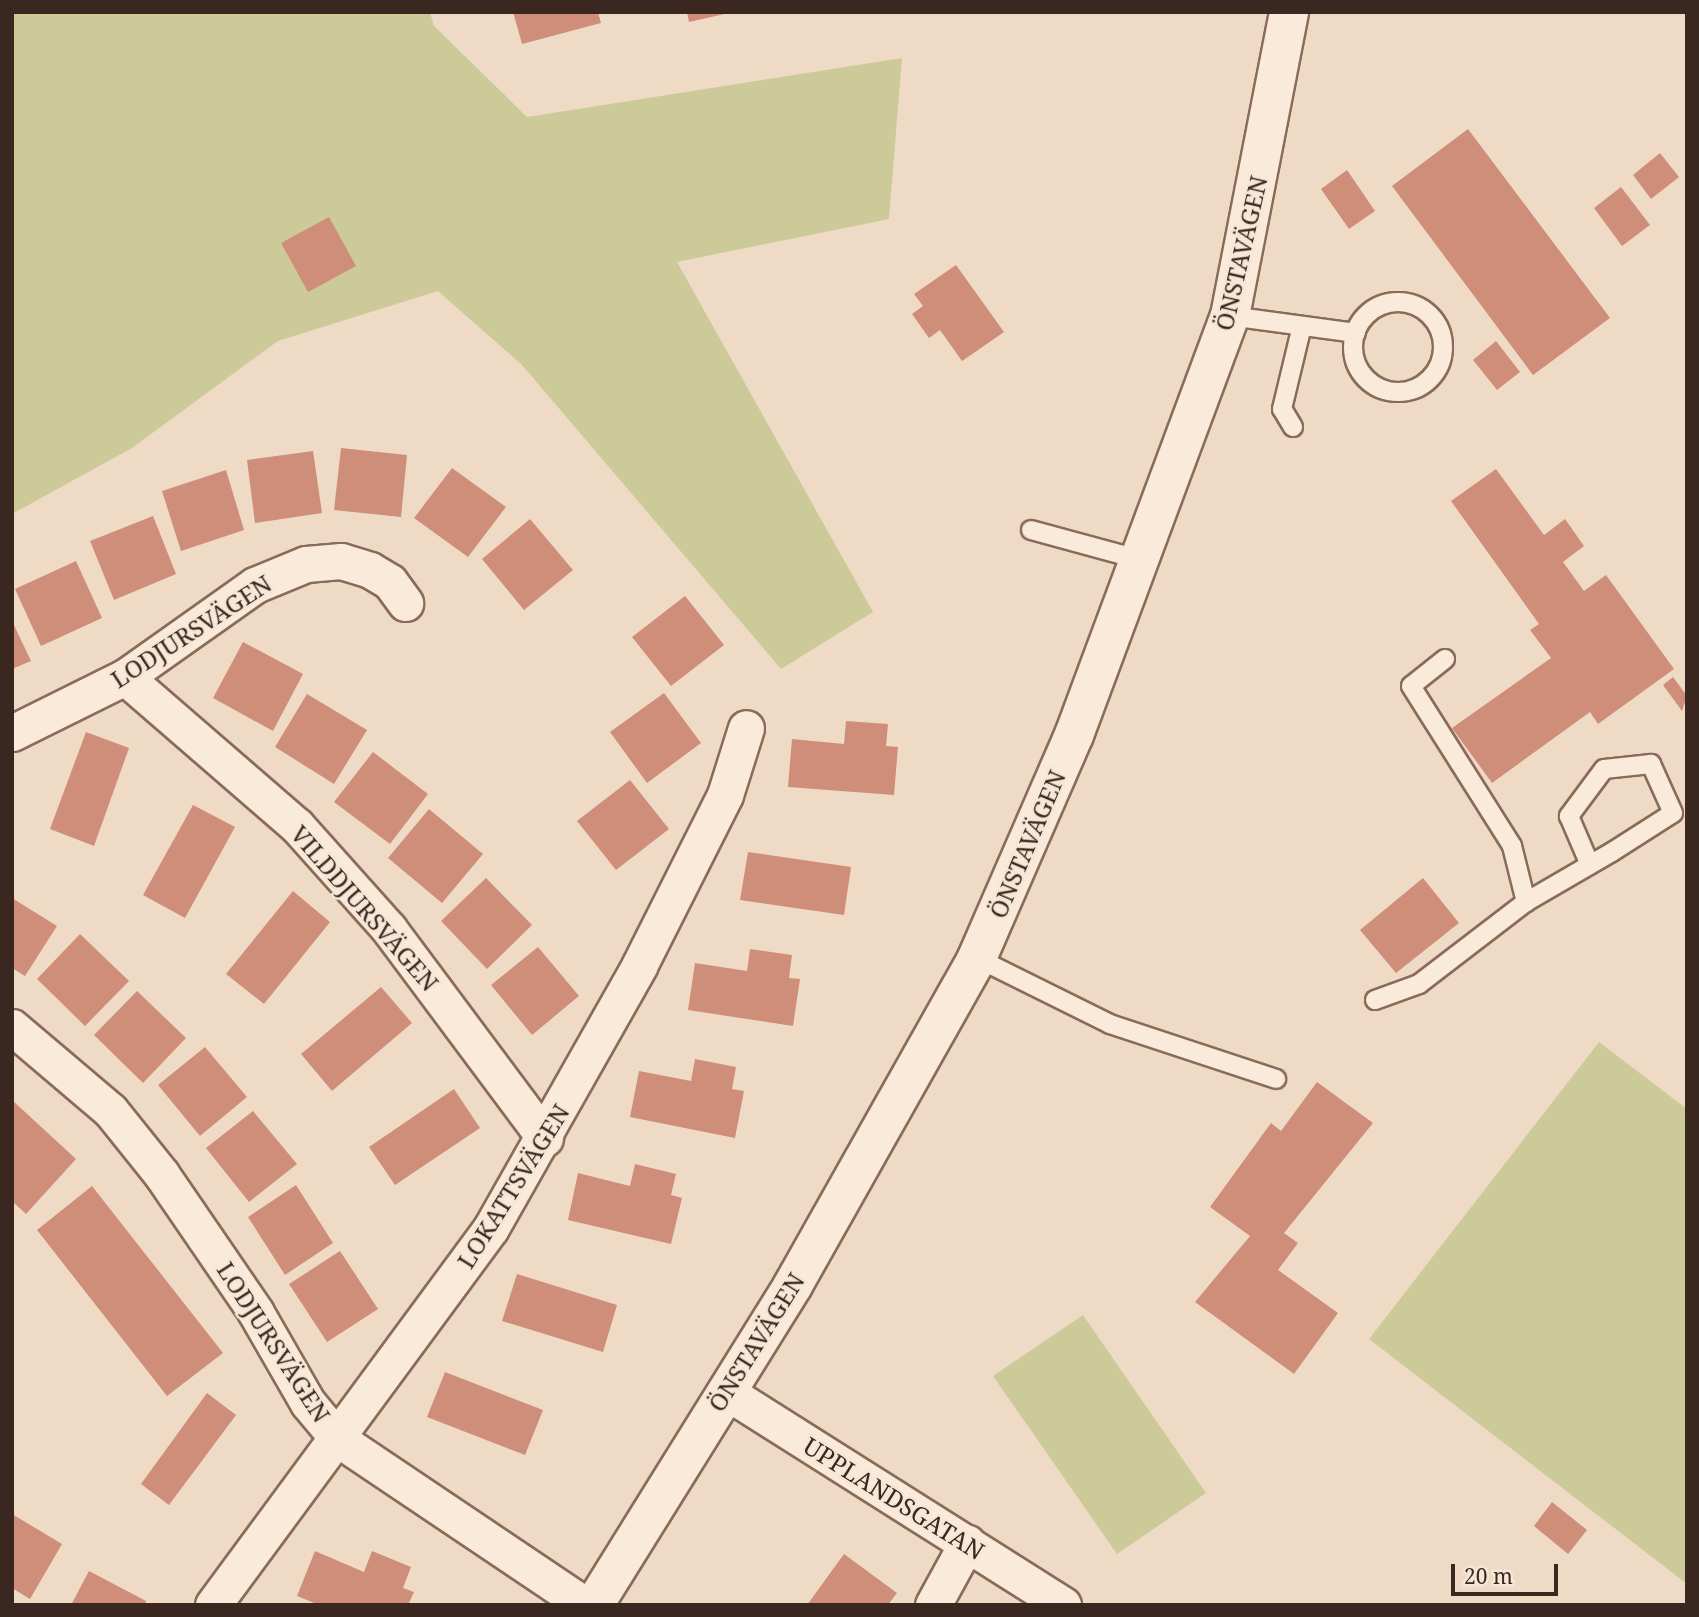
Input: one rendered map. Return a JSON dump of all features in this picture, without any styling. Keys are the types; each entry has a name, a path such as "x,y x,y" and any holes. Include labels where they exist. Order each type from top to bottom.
{"street":[{"name":"ÖNSTAVÄGEN","path":"594,1605 724,1391 793,1285 977,958 1074,735 1230,316 1289,12"},
{"name":"LODJURSVÄGEN","path":"12,733 125,677 255,586 306,564 341,561 370,570 390,582 405,603"},
{"name":"VILDDJURSVÄGEN","path":"125,677 297,826 389,929 545,1138"},
{"name":"LOKATTSVÄGEN","path":"213,1605 491,1228 545,1138 725,795 746,728"},
{"name":"LODJURSVÄGEN","path":"12,1027 110,1110 136,1142 224,1263 308,1403 338,1439 585,1605"},
{"name":"UPPLANDSGATAN","path":"724,1391 1063,1605"},
{"path":"933,1605 967,1543"}],"lane":[{"path":"1404,301 1434,318 1444,352 1427,383 1394,392 1362,375 1354,359 1356,333 1370,311 1404,301"},
{"path":"1230,316 1356,333"},
{"path":"1293,427 1282,409 1302,326"},
{"path":"1031,530 1138,559"},
{"path":"1446,659 1411,686 1513,846 1526,902"},
{"path":"1375,1000 1419,984 1526,902 1590,865 1674,813 1651,764 1604,769 1569,816 1590,865"},
{"path":"977,958 1110,1024 1276,1079"}],"shaded area":[{"path":"12,12 430,12 434,26 527,117 902,58 889,219 677,262 873,612 781,669 522,365 438,291 278,341 132,448 12,514"},
{"path":"1599,1042 1687,1109 1687,1584 1369,1339"},
{"path":"1083,1315 1206,1493 1117,1554 993,1376"}],"building":[{"path":"513,12 598,12 601,23 522,44"},
{"path":"687,12 728,12 729,13 689,22"},
{"path":"1468,129 1610,318 1533,375 1392,186"},
{"path":"1660,153 1679,177 1651,199 1633,175"},
{"path":"1347,170 1375,211 1349,229 1321,189"},
{"path":"1621,187 1650,225 1622,246 1594,208"},
{"path":"329,217 356,266 308,292 281,243"},
{"path":"956,265 1004,332 962,361 940,330 929,338 912,314 923,306 914,294"},
{"path":"1496,341 1520,372 1497,390 1473,360"},
{"path":"341,448 407,455 401,517 334,510"},
{"path":"313,451 322,513 255,523 247,460"},
{"path":"452,468 506,507 468,557 414,518"},
{"path":"1496,469 1544,535 1565,519 1584,546 1563,562 1584,591 1606,575 1674,669 1598,724 1590,712 1492,783 1452,728 1551,658 1530,630 1539,624 1451,501"},
{"path":"226,470 244,530 181,551 162,491"},
{"path":"153,516 176,574 114,600 90,541"},
{"path":"530,519 573,570 524,610 482,559"},
{"path":"76,561 102,618 41,646 15,589"},
{"path":"685,596 724,645 671,686 632,637"},
{"path":"12,621 31,661 12,669"},
{"path":"243,642 303,674 273,731 213,698"},
{"path":"1673,677 1687,696 1682,711 1663,685"},
{"path":"664,693 701,743 647,783 610,732"},
{"path":"307,694 367,730 334,784 275,747"},
{"path":"846,721 888,724 886,746 898,747 894,795 788,787 792,739 844,744"},
{"path":"86,732 129,748 94,846 50,829"},
{"path":"373,752 428,794 390,844 334,802"},
{"path":"630,780 669,829 616,870 577,821"},
{"path":"193,805 235,827 185,918 143,895"},
{"path":"429,809 483,854 442,903 388,858"},
{"path":"748,852 851,867 844,915 740,900"},
{"path":"486,878 532,925 487,969 441,921"},
{"path":"1423,878 1459,923 1396,973 1360,930"},
{"path":"293,891 330,922 264,1004 226,974"},
{"path":"12,898 57,926 25,976 12,968"},
{"path":"80,934 129,981 85,1026 37,979"},
{"path":"538,947 579,996 532,1035 491,985"},
{"path":"750,949 792,955 789,978 800,979 793,1026 688,1010 695,963 747,971"},
{"path":"381,987 412,1023 332,1091 301,1054"},
{"path":"137,991 186,1038 143,1083 94,1035"},
{"path":"205,1047 247,1097 200,1136 158,1085"},
{"path":"695,1059 736,1067 732,1089 744,1091 735,1138 630,1117 639,1071 691,1081"},
{"path":"1317,1082 1373,1123 1284,1233 1298,1243 1278,1270 1338,1313 1294,1374 1195,1302 1250,1236 1210,1207 1271,1123 1281,1131"},
{"path":"454,1089 480,1128 395,1185 369,1147"},
{"path":"12,1100 76,1159 26,1214 12,1201"},
{"path":"253,1111 297,1164 249,1202 206,1148"},
{"path":"635,1164 676,1174 671,1195 682,1198 671,1244 568,1220 578,1173 630,1186"},
{"path":"296,1185 333,1243 285,1275 248,1217"},
{"path":"92,1186 223,1353 167,1396 37,1230"},
{"path":"340,1251 378,1309 327,1342 289,1284"},
{"path":"517,1274 617,1305 603,1352 502,1321"},
{"path":"445,1372 543,1410 525,1455 427,1417"},
{"path":"207,1393 236,1415 169,1505 141,1484"},
{"path":"1552,1502 1587,1530 1568,1554 1534,1526"},
{"path":"12,1514 62,1544 30,1599 12,1588"},
{"path":"315,1551 364,1572 372,1551 411,1567 403,1588 414,1592 408,1605 319,1605 297,1596"},
{"path":"844,1554 897,1593 888,1605 807,1605"},
{"path":"89,1571 146,1601 145,1605 71,1605"}]}
